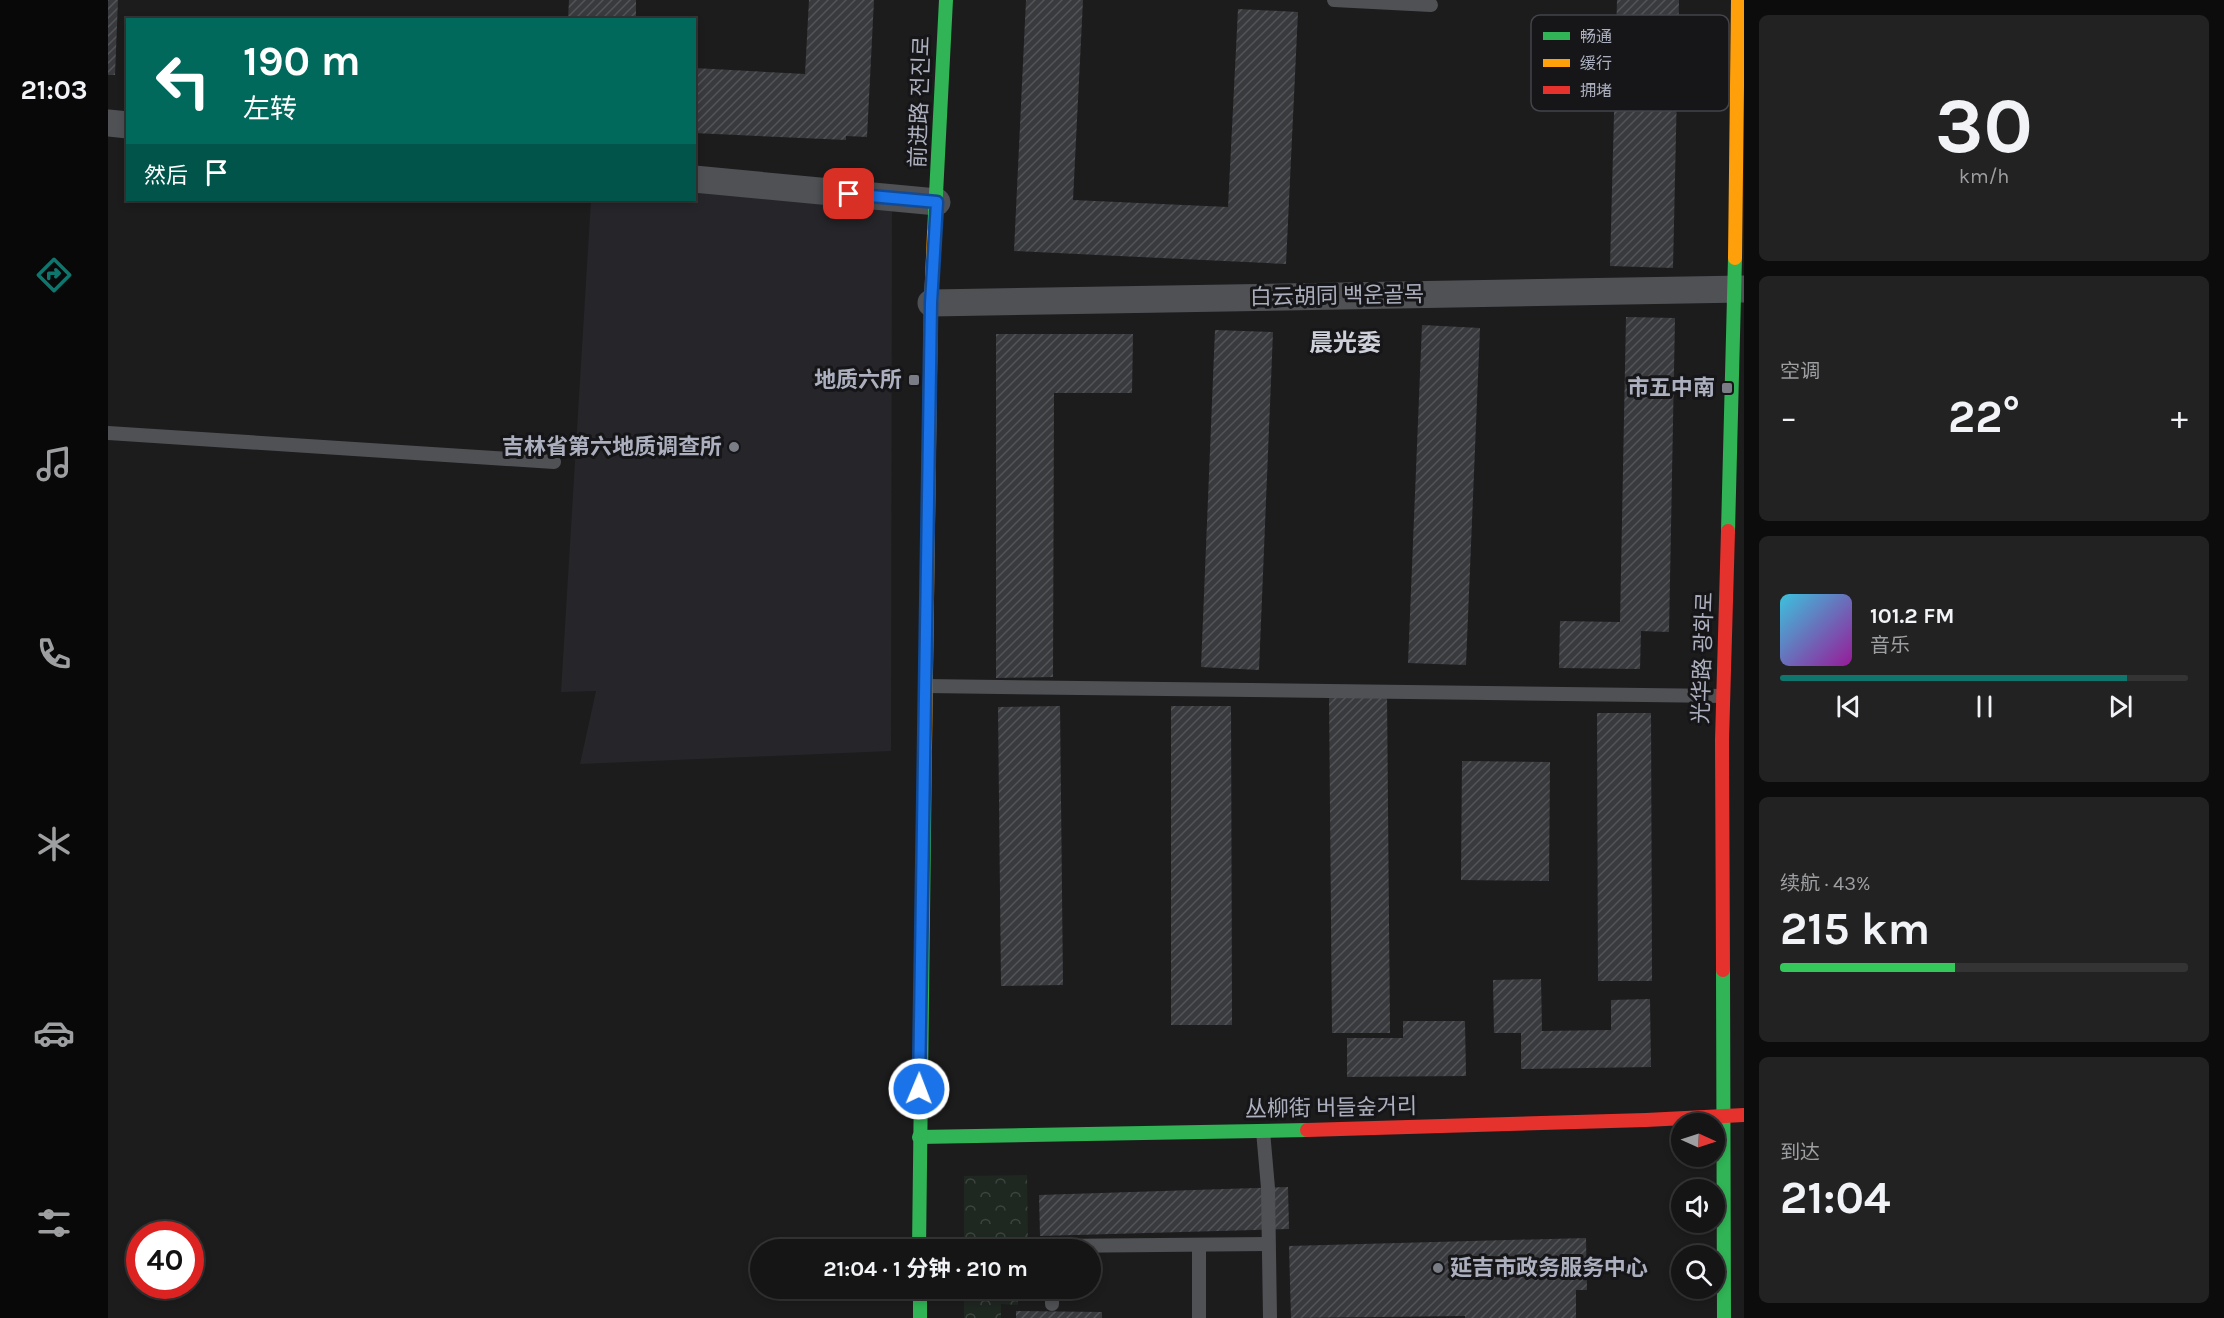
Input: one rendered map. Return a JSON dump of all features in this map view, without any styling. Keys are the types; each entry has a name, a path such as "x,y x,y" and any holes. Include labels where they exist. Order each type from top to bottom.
{"street":[{"name":"前进路 전진로","path":"919,1239 918,1137 931,303 946,0"},
{"name":"光华路 광화로","path":"1722,1113 1727,740 1723,696 1739,289 1738,0"},
{"path":"108,123 126,125"},
{"path":"696,179 937,202"},
{"name":"白云胡同 백운골목","path":"931,303 1739,289"},
{"name":"丛柳街 버들숲거리","path":"1725,1116 1744,1115"},
{"name":"丛柳街 버들숲거리","path":"918,1137 1263,1131 1671,1119"},
{"name":"光华路 광화로","path":"1723,1167 1724,1318"},
{"path":"920,1299 920,1318"}],"lane":[{"path":"1334,0 1431,5"},
{"path":"108,433 554,462"},
{"path":"926,686 1723,696"},
{"path":"1263,1131 1268,1188 1270,1318"},
{"path":"1101,1246 1269,1244"},
{"path":"1199,1245 1199,1318"},
{"path":"1052,1299 1052,1304"}],"shaded area":[{"name":"吉林省第六地质调查所","path":"696,185 892,202 891,751 580,764 596,691 561,692 591,201 696,201"}],"green space":[{"path":"1027,1175 1028,1239 964,1239 964,1176"},
{"path":"964,1299 1018,1299 1018,1305 1001,1304 1001,1318 964,1318"}],"building":[{"path":"108,0 118,0 115,75 108,75"},
{"path":"569,0 636,0 636,18 568,18"},
{"path":"809,0 874,0 867,137 846,136 846,140 696,133 696,68 805,74"},
{"path":"1026,0 1083,0 1073,200 1228,207 1238,9 1298,12 1286,264 1014,251"},
{"path":"1617,0 1679,0 1679,15 1617,15"},
{"path":"1614,111 1677,111 1673,268 1610,266"},
{"path":"1626,317 1675,318 1669,632 1641,631 1640,669 1559,668 1560,621 1620,622"},
{"path":"1422,325 1480,328 1466,665 1408,663"},
{"path":"1215,330 1273,332 1259,670 1201,667"},
{"path":"996,334 1133,334 1132,393 1054,393 1053,677 996,678"},
{"path":"1329,695 1387,695 1390,1033 1332,1033"},
{"path":"1060,706 1063,985 1001,986 998,707"},
{"path":"1171,706 1231,706 1232,1025 1171,1025"},
{"path":"1597,713 1651,713 1652,981 1598,981"},
{"path":"1462,761 1550,762 1549,881 1461,880"},
{"path":"1541,979 1542,1031 1611,1030 1611,1000 1650,999 1651,1067 1521,1069 1521,1033 1494,1033 1493,980"},
{"path":"1403,1021 1465,1021 1466,1076 1347,1077 1347,1038 1403,1038"},
{"path":"1288,1187 1289,1229 1040,1236 1039,1195"},
{"name":"延吉市政务服务中心","path":"1586,1238 1587,1290 1576,1290 1576,1318 1465,1318 1465,1316 1291,1318 1289,1246"},
{"path":"1016,1311 1102,1312 1102,1318 1016,1318"}],"traffic: fast":[{"path":"934,233 946,0"},
{"path":"1728,531 1735,258"},
{"path":"919,1239 925,747"},
{"path":"1723,970 1724,1318"},
{"path":"919,1137 1307,1130"},
{"path":"920,1299 920,1318"}],"traffic: slow":[{"path":"1735,258 1738,0"},
{"path":"925,747 934,233"}],"traffic: jam":[{"path":"1723,970 1722,740 1728,531"},
{"path":"1307,1130 1744,1115"}],"place":[{"name":"地质六所","path":"914,380"},
{"name":"市五中南","path":"1727,388"},
{"name":"吉林省第六地质调查所","path":"734,447"},
{"name":"延吉市政务服务中心","path":"1438,1268"}],"district":[{"name":"晨光委","path":"1345,343"}],"route":[{"path":"849,194 937,202 931,303 919,1089"}]}
